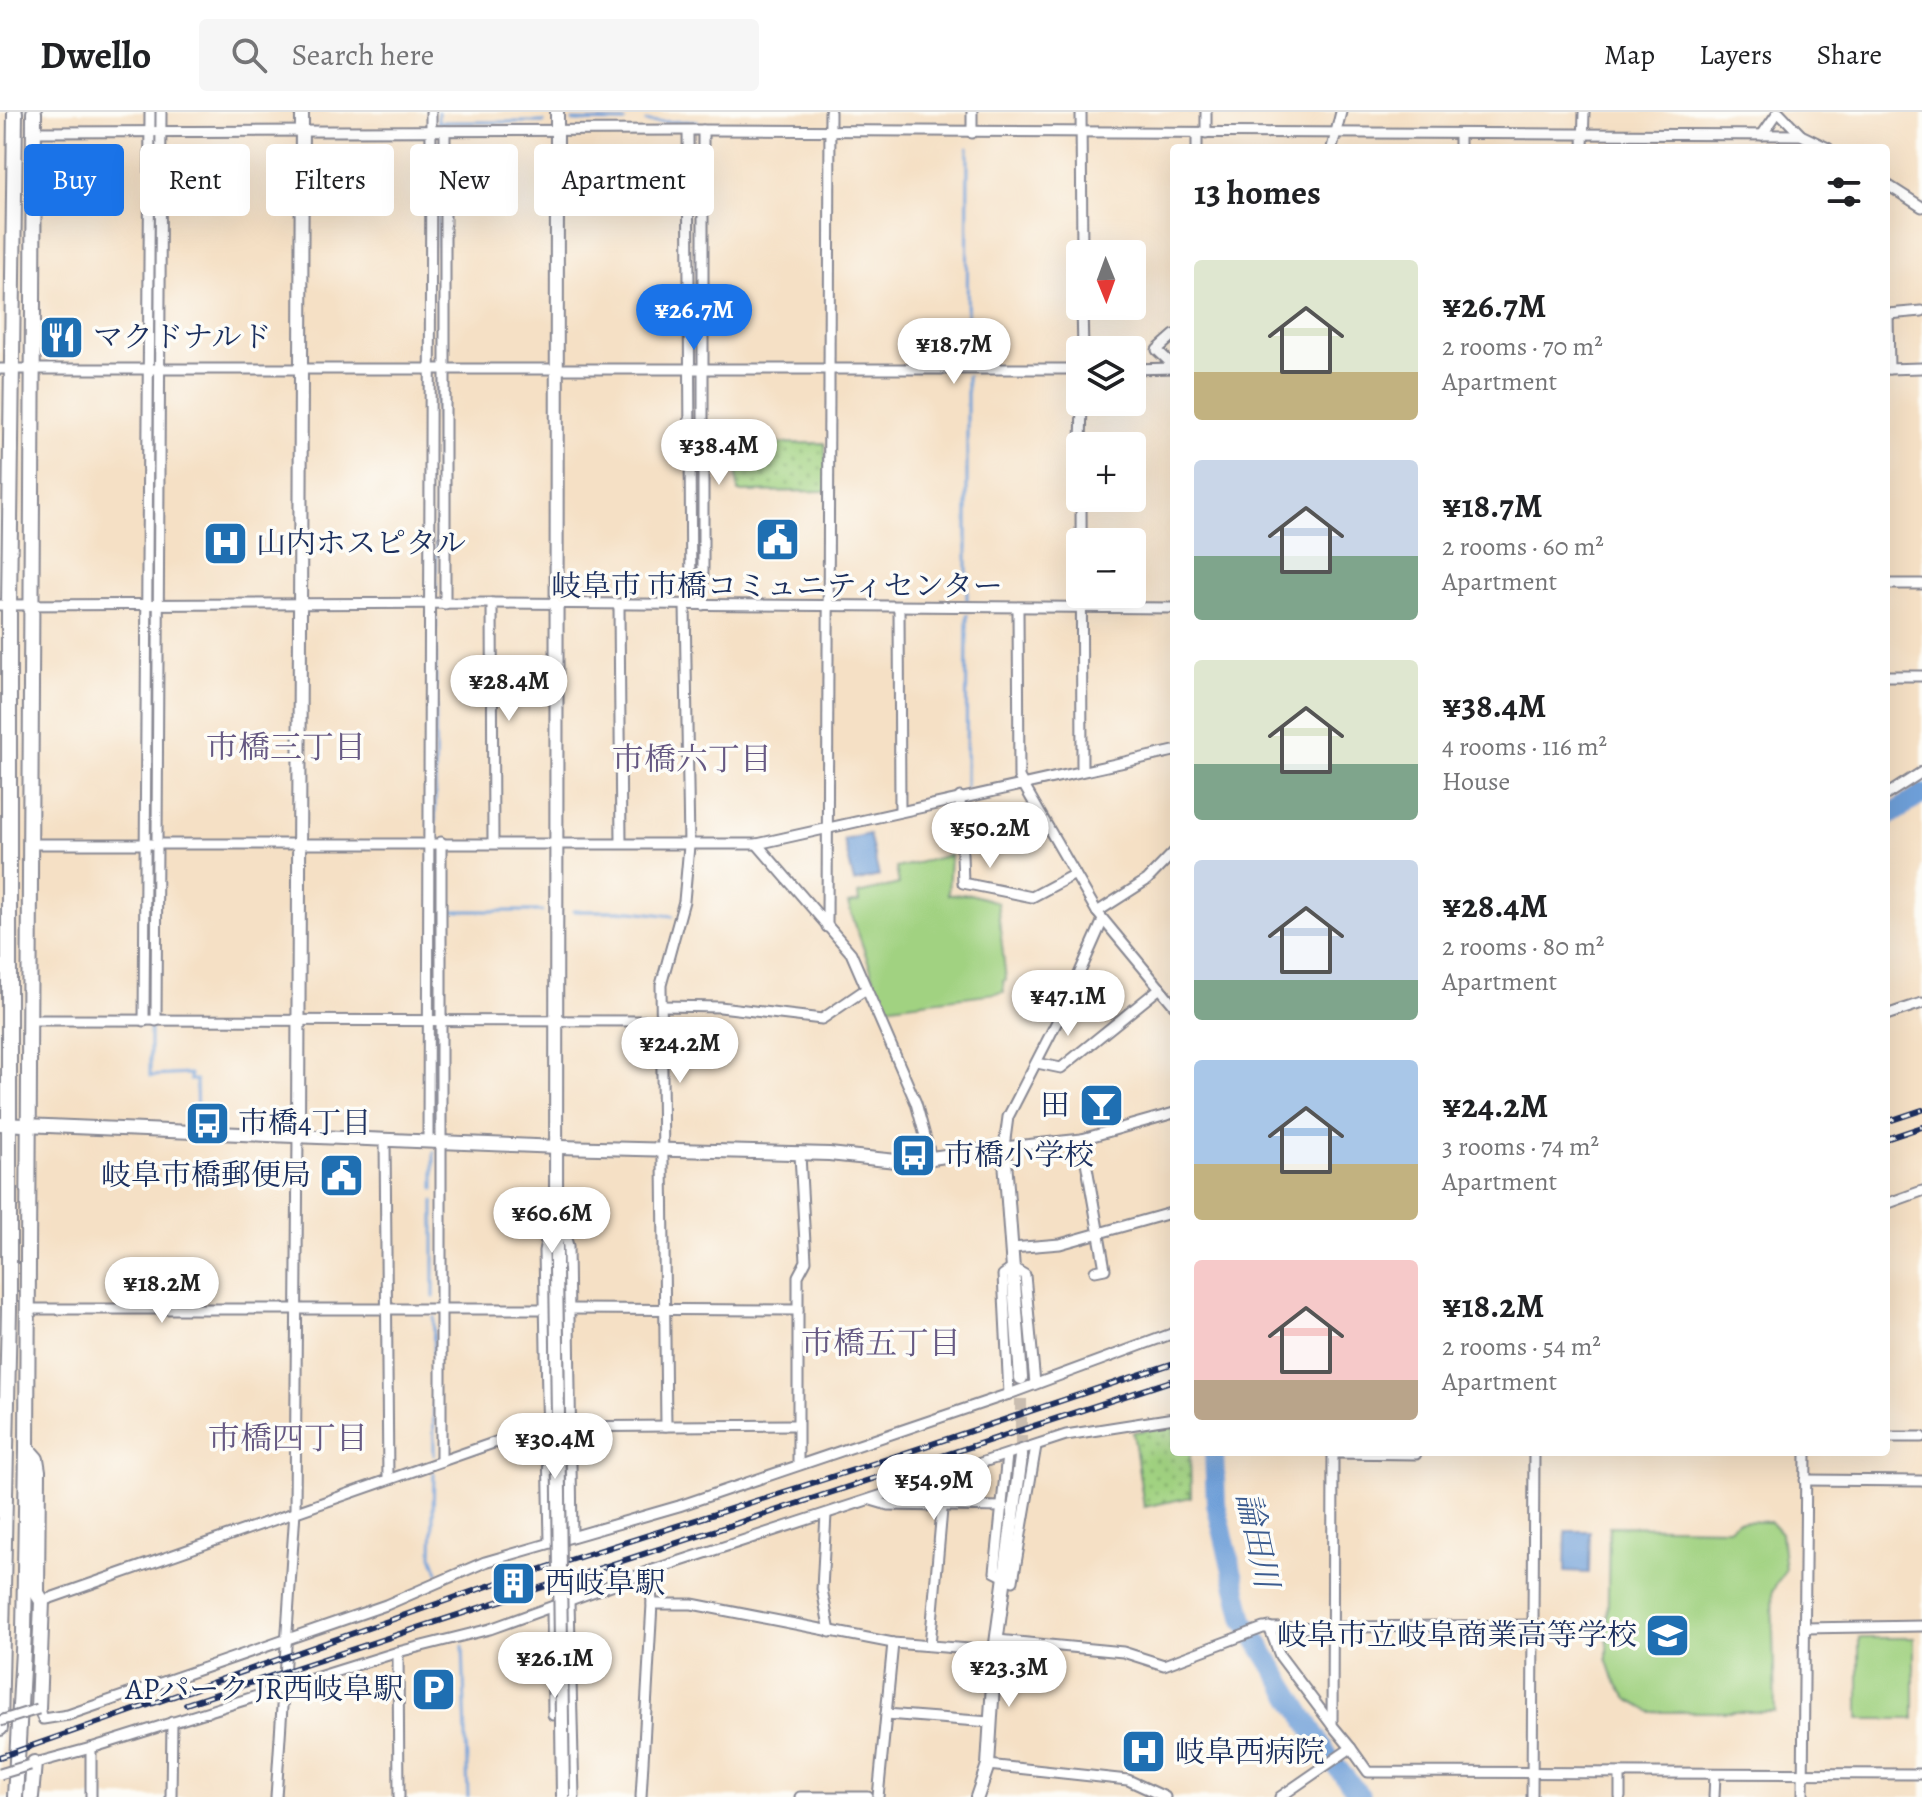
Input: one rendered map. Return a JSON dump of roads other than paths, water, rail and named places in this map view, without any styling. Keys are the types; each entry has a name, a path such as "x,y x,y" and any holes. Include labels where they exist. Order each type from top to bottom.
{"main road":[{"path":"0,1728 5,1585 2,1453 7,132 15,112"},
{"path":"15,1797 24,1632 29,1309 34,112"},
{"path":"27,1450 36,1459 38,1471 37,1593 42,1601 38,1709"},
{"path":"31,1797 32,1764"}],"street":[{"path":"144,1021 150,112"},
{"path":"156,1021 161,112"},
{"path":"276,1797 284,1639 295,1511 302,112"},
{"path":"431,112 428,1022 441,1308 441,1461"},
{"path":"557,112 556,1023 559,1147 555,1198 563,1797"},
{"path":"827,927 830,112"},
{"path":"972,112 972,133"},
{"path":"1081,112 1082,240"},
{"path":"1198,144 1206,112"},
{"path":"1333,144 1341,112"},
{"path":"1583,144 1584,112"},
{"path":"1762,135 1779,112 1805,135 1821,144"},
{"path":"34,132 703,130 1805,135"},
{"path":"703,130 703,605"},
{"path":"445,131 445,604"},
{"path":"666,1426 666,1149 661,985 684,901 689,846 691,369 688,131"},
{"path":"1459,135 1459,144"},
{"path":"1805,135 1808,144"},
{"path":"1699,136 1699,144"},
{"path":"1890,187 1922,207"},
{"path":"1890,314 1922,311"},
{"path":"1170,339 1157,350 1170,363"},
{"path":"1146,368 1170,367"},
{"path":"1890,369 1922,368"},
{"path":"7,369 1066,369"},
{"path":"1081,512 1082,769"},
{"path":"1890,584 1922,584"},
{"path":"492,603 493,842"},
{"path":"5,606 492,603 1079,610 1170,608"},
{"path":"619,606 621,843"},
{"path":"899,608 900,810"},
{"path":"1018,609 1019,777 1100,916 1170,1000"},
{"path":"1890,676 1922,676"},
{"path":"30,844 757,844 1170,752"},
{"path":"1890,792 1922,772"},
{"path":"960,797 963,883 1032,897 1075,874"},
{"path":"434,1141 442,1022 441,842"},
{"path":"757,844 851,953 916,1103 931,1158"},
{"path":"1021,1378 1004,1147 1008,1117 1037,1063 1100,916 1147,880 1170,856"},
{"path":"1037,1063 1061,1068 1160,988"},
{"path":"662,1006 720,1007 822,1019 866,989"},
{"path":"1890,1014 1922,1003"},
{"path":"30,1020 662,1021"},
{"path":"5,1124 559,1147 871,1156 906,1162 1082,1139 1170,1114"},
{"path":"385,1139 388,1479"},
{"path":"1082,1139 1105,1269 1095,1271"},
{"path":"798,1465 795,1425 798,1276 806,1261 800,1155"},
{"path":"1890,1203 1922,1191"},
{"path":"550,1541 544,1251 555,1198"},
{"path":"555,1198 568,1246 572,1535"},
{"path":"1012,1248 1060,1244 1170,1213"},
{"path":"1013,1268 1025,1275 1035,1384"},
{"path":"1009,1394 1003,1275 1013,1268"},
{"path":"29,1309 545,1309"},
{"path":"569,1309 798,1310"},
{"path":"0,1721 38,1709 43,1719 68,1715 386,1605 469,1568 550,1541 679,1506 1009,1394 1170,1334"},
{"path":"0,1774 398,1652 480,1632 650,1571 1066,1435 1170,1419"},
{"path":"42,1601 388,1479 547,1428 795,1425"},
{"path":"1890,1437 1922,1437"},
{"path":"1007,1455 995,1572 1003,1579 1013,1581 1036,1446"},
{"path":"1332,1725 1333,1456"},
{"path":"1532,1797 1534,1456"},
{"path":"1803,1797 1806,1456"},
{"path":"977,1797 988,1765 1003,1579 1021,1457"},
{"path":"930,1645 945,1476"},
{"path":"1805,1480 1922,1481"},
{"path":"871,1500 888,1505 1003,1507"},
{"path":"826,1514 822,1589 830,1632"},
{"path":"641,1797 652,1604 650,1571"},
{"path":"569,1602 574,1797"},
{"path":"652,1604 692,1604 893,1643 1123,1652 1164,1665 1266,1628 1532,1625"},
{"path":"552,1607 553,1715"},
{"path":"1804,1628 1922,1626"},
{"path":"1266,1628 1280,1656 1348,1750 1368,1772 1922,1774"},
{"path":"878,1797 893,1643"},
{"path":"398,1652 399,1797"},
{"path":"886,1714 990,1722"},
{"path":"171,1797 172,1722"},
{"path":"91,1748 91,1797"},
{"path":"1280,1797 1348,1750"},
{"path":"988,1765 1128,1780 1165,1797"},
{"path":"1620,1774 1620,1797"},
{"path":"1714,1797 1715,1774"},
{"path":"800,1797 868,1797"}],"water":[{"path":"869,834 879,876 854,882 844,840"},
{"path":"1566,1531 1590,1531 1589,1573 1565,1572"}],"waterway":[{"path":"438,112 438,122 544,122"},
{"path":"573,121 625,122"},
{"path":"646,122 697,121 697,126"},
{"path":"437,358 438,141"},
{"path":"697,142 697,358"},
{"path":"967,363 968,148"},
{"path":"967,376 967,600"},
{"path":"436,592 437,378"},
{"path":"697,379 698,590"},
{"path":"966,787 967,615"},
{"path":"435,833 436,619"},
{"path":"150,719 150,832"},
{"name":"論田川","path":"1890,815 1922,794"},
{"path":"150,847 150,1008"},
{"path":"435,852 435,1010"},
{"path":"446,911 542,911"},
{"path":"573,911 633,911 673,916"},
{"path":"150,1025 150,1076 190,1074 190,1080 196,1080 197,1122"},
{"path":"434,1129 435,1030"},
{"path":"434,1152 434,1189"},
{"path":"434,1201 434,1297"},
{"path":"433,1359 434,1317"},
{"path":"433,1368 434,1455"},
{"name":"論田川","path":"1214,1456 1216,1504 1244,1620 1330,1759 1361,1797"},
{"path":"434,1473 432,1556 438,1572"},
{"path":"463,1646 468,1797"}],"tunnel":[{"path":"1021,1381 1021,1457"}],"railway":[{"path":"1890,1121 1922,1110"},
{"path":"1890,1138 1922,1127"},
{"path":"0,1757 485,1587 872,1464 1170,1364"},
{"path":"186,1704 1170,1381"}],"place":[{"name":"マクドナルド","path":"62,337"},
{"name":"岐阜市 市橋コミュニティセンター","path":"777,540"},
{"name":"山内ホスピタル","path":"225,543"},
{"name":"田","path":"1101,1105"},
{"name":"市橋4丁目","path":"207,1123"},
{"name":"市橋小学校","path":"913,1155"},
{"name":"岐阜市橋郵便局","path":"342,1175"},
{"name":"西岐阜駅","path":"514,1583"},
{"name":"岐阜市立岐阜商業高等学校","path":"1668,1635"},
{"name":"APパーク JR西岐阜駅","path":"434,1689"},
{"name":"岐阜西病院","path":"1144,1752"}],"district":[{"name":"市橋三丁目","path":"286,747"},
{"name":"市橋六丁目","path":"692,759"},
{"name":"市橋五丁目","path":"881,1343"},
{"name":"市橋四丁目","path":"288,1438"}]}
